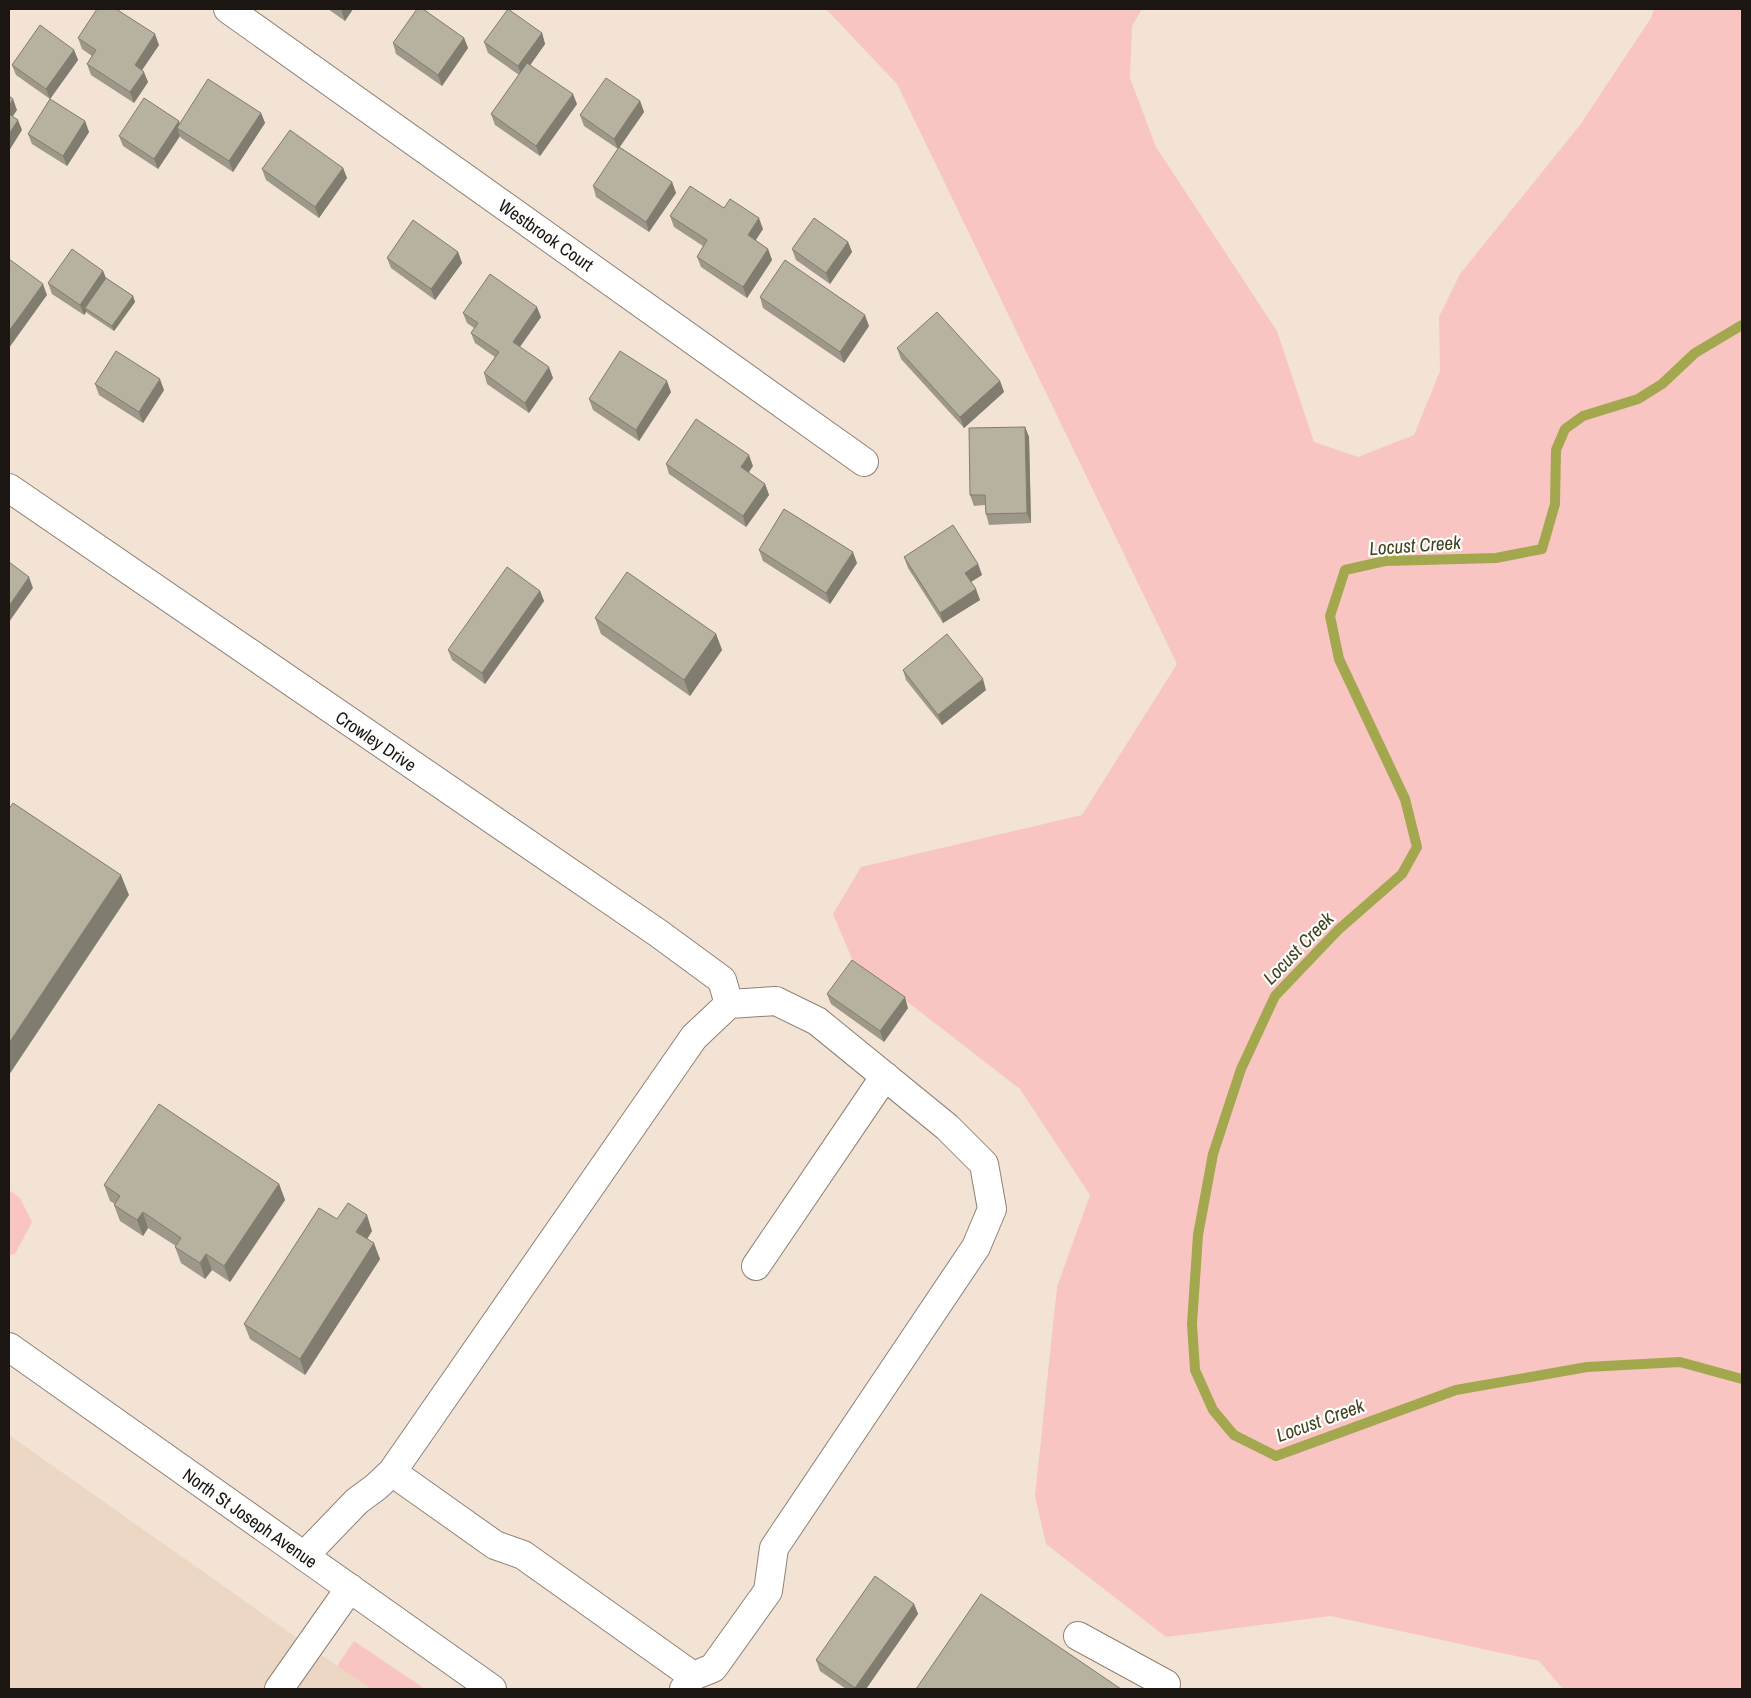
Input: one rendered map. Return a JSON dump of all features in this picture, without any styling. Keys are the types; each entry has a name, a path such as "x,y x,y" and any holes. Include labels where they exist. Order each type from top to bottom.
{"street":[{"name":"Westbrook Court","path":"228,9 864,462"},
{"name":"Crowley Drive","path":"9,488 658,933 722,980 729,1004"},
{"path":"304,1556 357,1500 376,1487 392,1472 694,1037 729,1004 776,1001 817,1021 947,1127 984,1164 992,1209 976,1247 774,1548 768,1591 713,1668 689,1683 523,1555 494,1545 392,1472"},
{"path":"756,1266 885,1076"},
{"name":"North St Joseph Avenue","path":"9,1347 492,1689"},
{"path":"279,1689 350,1588"},
{"path":"1078,1636 1166,1684 1162,1689"}],"shaded area":[{"path":"826,9 1142,9 1132,26 1130,78 1156,147 1277,331 1314,442 1358,457 1414,435 1440,371 1439,317 1460,274 1580,125 1651,18 1654,9 1742,9 1742,1689 1563,1689 1539,1661 1331,1616 1166,1637 1046,1544 1035,1496 1057,1287 1090,1195 1020,1089 852,959 833,914 861,867 1082,815 1177,664 897,84"},
{"path":"9,1190 20,1198 32,1222 15,1254 9,1255"},
{"path":"9,1435 337,1666 371,1689 9,1689"},
{"path":"354,1641 425,1689 371,1689 337,1666"}],"building":[{"path":"97,9 116,9 155,34 135,65 144,72 130,92 87,64 96,50 78,38"},
{"path":"417,9 423,9 464,38 438,75 393,43"},
{"path":"508,9 542,33 518,66 484,42"},
{"path":"40,25 74,50 46,89 12,65"},
{"path":"527,63 573,94 536,146 491,114"},
{"path":"606,78 640,101 614,139 580,115"},
{"path":"208,79 261,113 229,161 177,128"},
{"path":"9,96 13,99 9,106"},
{"path":"144,98 179,121 154,159 119,136"},
{"path":"50,99 85,121 63,156 28,134"},
{"path":"9,114 18,120 9,134"},
{"path":"290,130 343,168 315,207 262,169"},
{"path":"619,147 672,182 646,222 593,186"},
{"path":"690,186 724,208 730,199 759,218 748,235 768,249 743,287 697,257 707,240 670,216"},
{"path":"814,218 848,242 826,273 792,249"},
{"path":"413,220 458,252 431,289 387,258"},
{"path":"72,249 103,271 80,305 48,283"},
{"path":"9,259 43,284 9,331"},
{"path":"785,260 865,315 840,352 760,297"},
{"path":"490,274 537,307 513,342 549,367 525,403 484,373 499,352 471,333 478,323 463,313"},
{"path":"106,278 133,296 112,326 85,308"},
{"path":"937,312 1000,381 960,417 897,348"},
{"path":"116,351 160,379 139,412 95,384"},
{"path":"620,351 667,381 636,430 589,399"},
{"path":"696,419 749,455 741,467 765,484 743,516 666,464"},
{"path":"1025,427 1027,513 986,514 985,495 970,495 969,428"},
{"path":"784,509 853,552 826,593 759,550"},
{"path":"953,525 978,564 965,573 976,589 940,613 904,557"},
{"path":"9,562 29,577 9,606"},
{"path":"507,567 540,591 482,673 448,650"},
{"path":"627,572 716,634 684,680 595,618"},
{"path":"947,634 983,679 938,715 903,670"},
{"path":"13,803 121,875 9,1043 9,809"},
{"path":"852,960 905,997 880,1031 827,994"},
{"path":"159,1104 279,1184 224,1266 206,1254 200,1263 175,1247 181,1238 143,1212 137,1220 114,1205 120,1196 104,1185"},
{"path":"348,1203 367,1215 356,1232 374,1243 300,1359 244,1324 319,1208 337,1219"},
{"path":"875,1576 914,1604 855,1688 816,1660"},
{"path":"981,1594 1121,1689 916,1689"}],"waterway":[{"name":"Locust Creek","path":"1742,325 1695,353 1662,384 1638,399 1583,416 1565,429 1556,450 1555,504 1542,549 1496,558 1385,561 1345,570 1330,616 1339,659 1405,799 1417,847 1402,874 1338,930 1275,996 1241,1069 1213,1154 1198,1235 1192,1324 1195,1370 1213,1410 1234,1435 1276,1456 1456,1390 1587,1367 1680,1362 1742,1379"}]}
